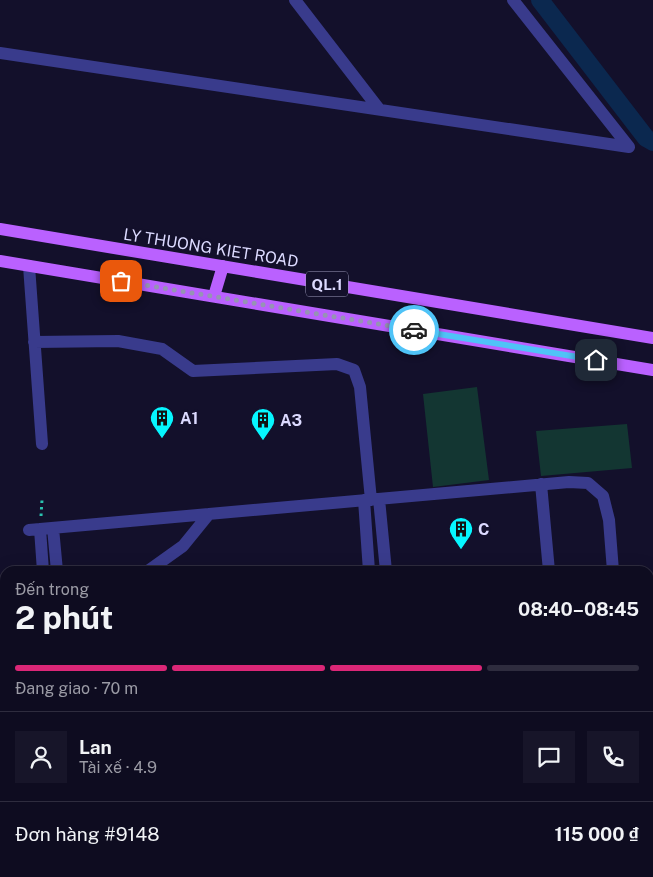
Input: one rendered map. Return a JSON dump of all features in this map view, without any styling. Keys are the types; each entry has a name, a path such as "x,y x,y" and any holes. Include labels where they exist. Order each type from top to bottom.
{"main road":[{"name":"LY THUONG KIET ROAD","path":"0,229 653,338"},
{"name":"QL.1","path":"0,261 653,370"},
{"path":"214,296 223,266"}],"street":[{"path":"296,0 378,110"},
{"path":"0,53 629,147 513,0"},
{"path":"28,266 42,444"},
{"path":"34,342 118,340 162,349 193,371 337,364 354,370 360,386 371,500 385,566"},
{"path":"40,529 541,484 588,483 604,496 609,520 614,566"},
{"path":"541,484 549,566"},
{"path":"369,566 371,500"},
{"path":"155,566 182,546 209,514"},
{"path":"40,529 43,566"},
{"path":"40,529 55,566"}],"green space":[{"path":"477,387 489,480 433,487 423,394"},
{"path":"627,424 632,468 541,476 536,431"}],"waterway":[{"path":"540,0 646,138 653,142"}],"way so far":[{"path":"121,281 414,330"}],"place":[{"name":"A1","path":"162,439"},
{"name":"A3","path":"263,441"},
{"name":"C","path":"461,550"}],"route":[{"path":"414,330 596,360"}]}
